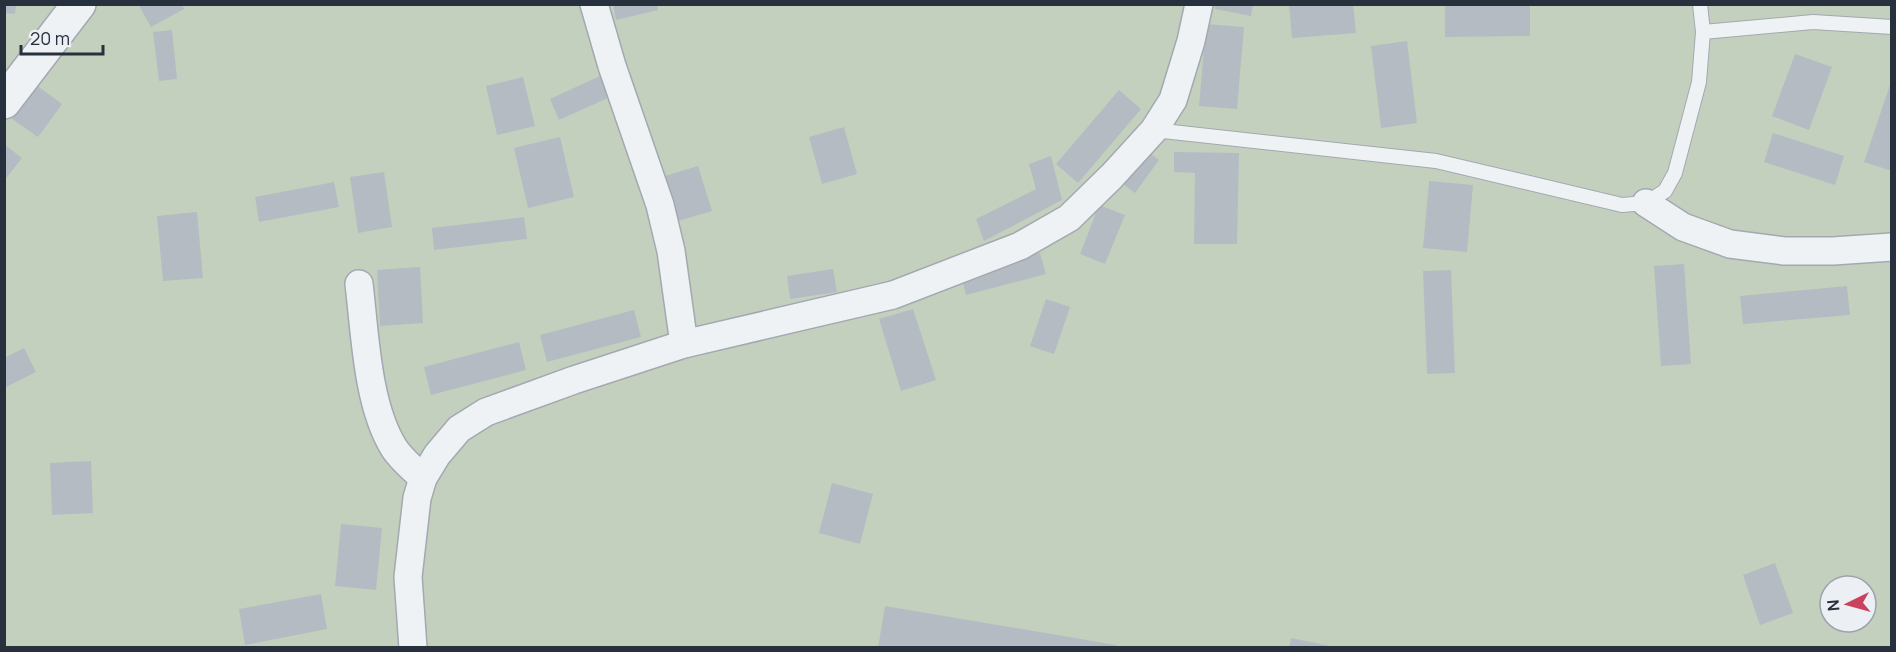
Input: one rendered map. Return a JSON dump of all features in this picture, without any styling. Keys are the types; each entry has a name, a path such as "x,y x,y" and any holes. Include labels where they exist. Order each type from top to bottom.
{"street":[{"path":"4,102 79,4"},
{"path":"594,4 612,66 660,205 671,251 684,344"},
{"path":"413,648 408,578 413,525 423,478 437,455 459,429 486,412 684,344 893,295 1020,246 1069,218 1154,130 1173,100 1191,41 1199,4"},
{"path":"1646,203 1683,226 1730,244 1784,251 1833,251 1892,246"},
{"path":"360,284 368,361 381,421 395,450 423,478"}],"lane":[{"path":"1154,130 1436,161 1622,205 1646,203 1665,191 1675,172 1699,82 1701,4"},
{"path":"1702,32 1813,22 1892,27"}],"green space":[{"path":"4,5 1891,5 1891,647 5,647"}],"building":[{"path":"4,4 16,4 15,14 4,13"},
{"path":"138,4 182,4 184,9 151,27"},
{"path":"613,4 657,4 658,10 616,20"},
{"path":"1215,4 1253,4 1251,16 1215,9"},
{"path":"1289,4 1353,4 1356,33 1292,38"},
{"path":"1445,4 1530,4 1530,36 1445,37"},
{"path":"1206,24 1244,27 1237,109 1199,106"},
{"path":"172,30 177,79 159,81 153,32"},
{"path":"1407,41 1417,123 1381,128 1371,46"},
{"path":"1795,54 1832,67 1809,130 1772,116"},
{"path":"600,76 610,97 559,120 550,99"},
{"path":"523,77 535,126 497,135 486,86"},
{"path":"1892,82 1892,171 1864,162"},
{"path":"36,85 62,104 38,137 12,119"},
{"path":"1119,90 1141,109 1078,183 1056,164"},
{"path":"844,127 857,174 822,184 809,137"},
{"path":"1773,133 1844,156 1835,185 1764,162"},
{"path":"560,137 574,197 528,208 514,148"},
{"path":"4,144 22,158 4,181"},
{"path":"1144,149 1159,160 1135,193 1120,182"},
{"path":"1174,152 1239,153 1237,244 1194,244 1195,173 1174,172"},
{"path":"1051,156 1062,200 984,241 976,219 1036,189 1029,164"},
{"path":"698,166 712,211 678,221 665,176"},
{"path":"384,172 392,227 358,233 350,177"},
{"path":"1429,181 1473,185 1467,252 1423,248"},
{"path":"334,182 339,207 259,222 255,197"},
{"path":"1099,205 1125,215 1105,264 1080,254"},
{"path":"197,212 203,278 163,281 157,216"},
{"path":"524,217 527,239 434,250 432,228"},
{"path":"1040,253 1046,274 966,295 961,274"},
{"path":"1684,264 1691,364 1661,366 1654,266"},
{"path":"420,267 423,323 380,326 377,270"},
{"path":"833,269 837,292 790,299 787,276"},
{"path":"1451,270 1455,373 1427,374 1423,271"},
{"path":"1847,286 1850,315 1743,324 1740,296"},
{"path":"1046,299 1070,307 1054,354 1030,346"},
{"path":"913,309 936,380 901,391 879,319"},
{"path":"634,310 641,337 547,362 540,335"},
{"path":"519,342 526,370 431,395 424,367"},
{"path":"24,348 36,372 4,388 4,358"},
{"path":"91,461 93,513 52,515 50,463"},
{"path":"832,483 873,494 860,544 819,533"},
{"path":"341,524 382,528 376,590 335,586"},
{"path":"1775,563 1793,613 1760,625 1743,575"},
{"path":"321,594 327,629 245,645 239,609"},
{"path":"885,606 1116,645 1115,648 878,648"},
{"path":"1291,638 1330,646 1330,648 1289,648"}]}
